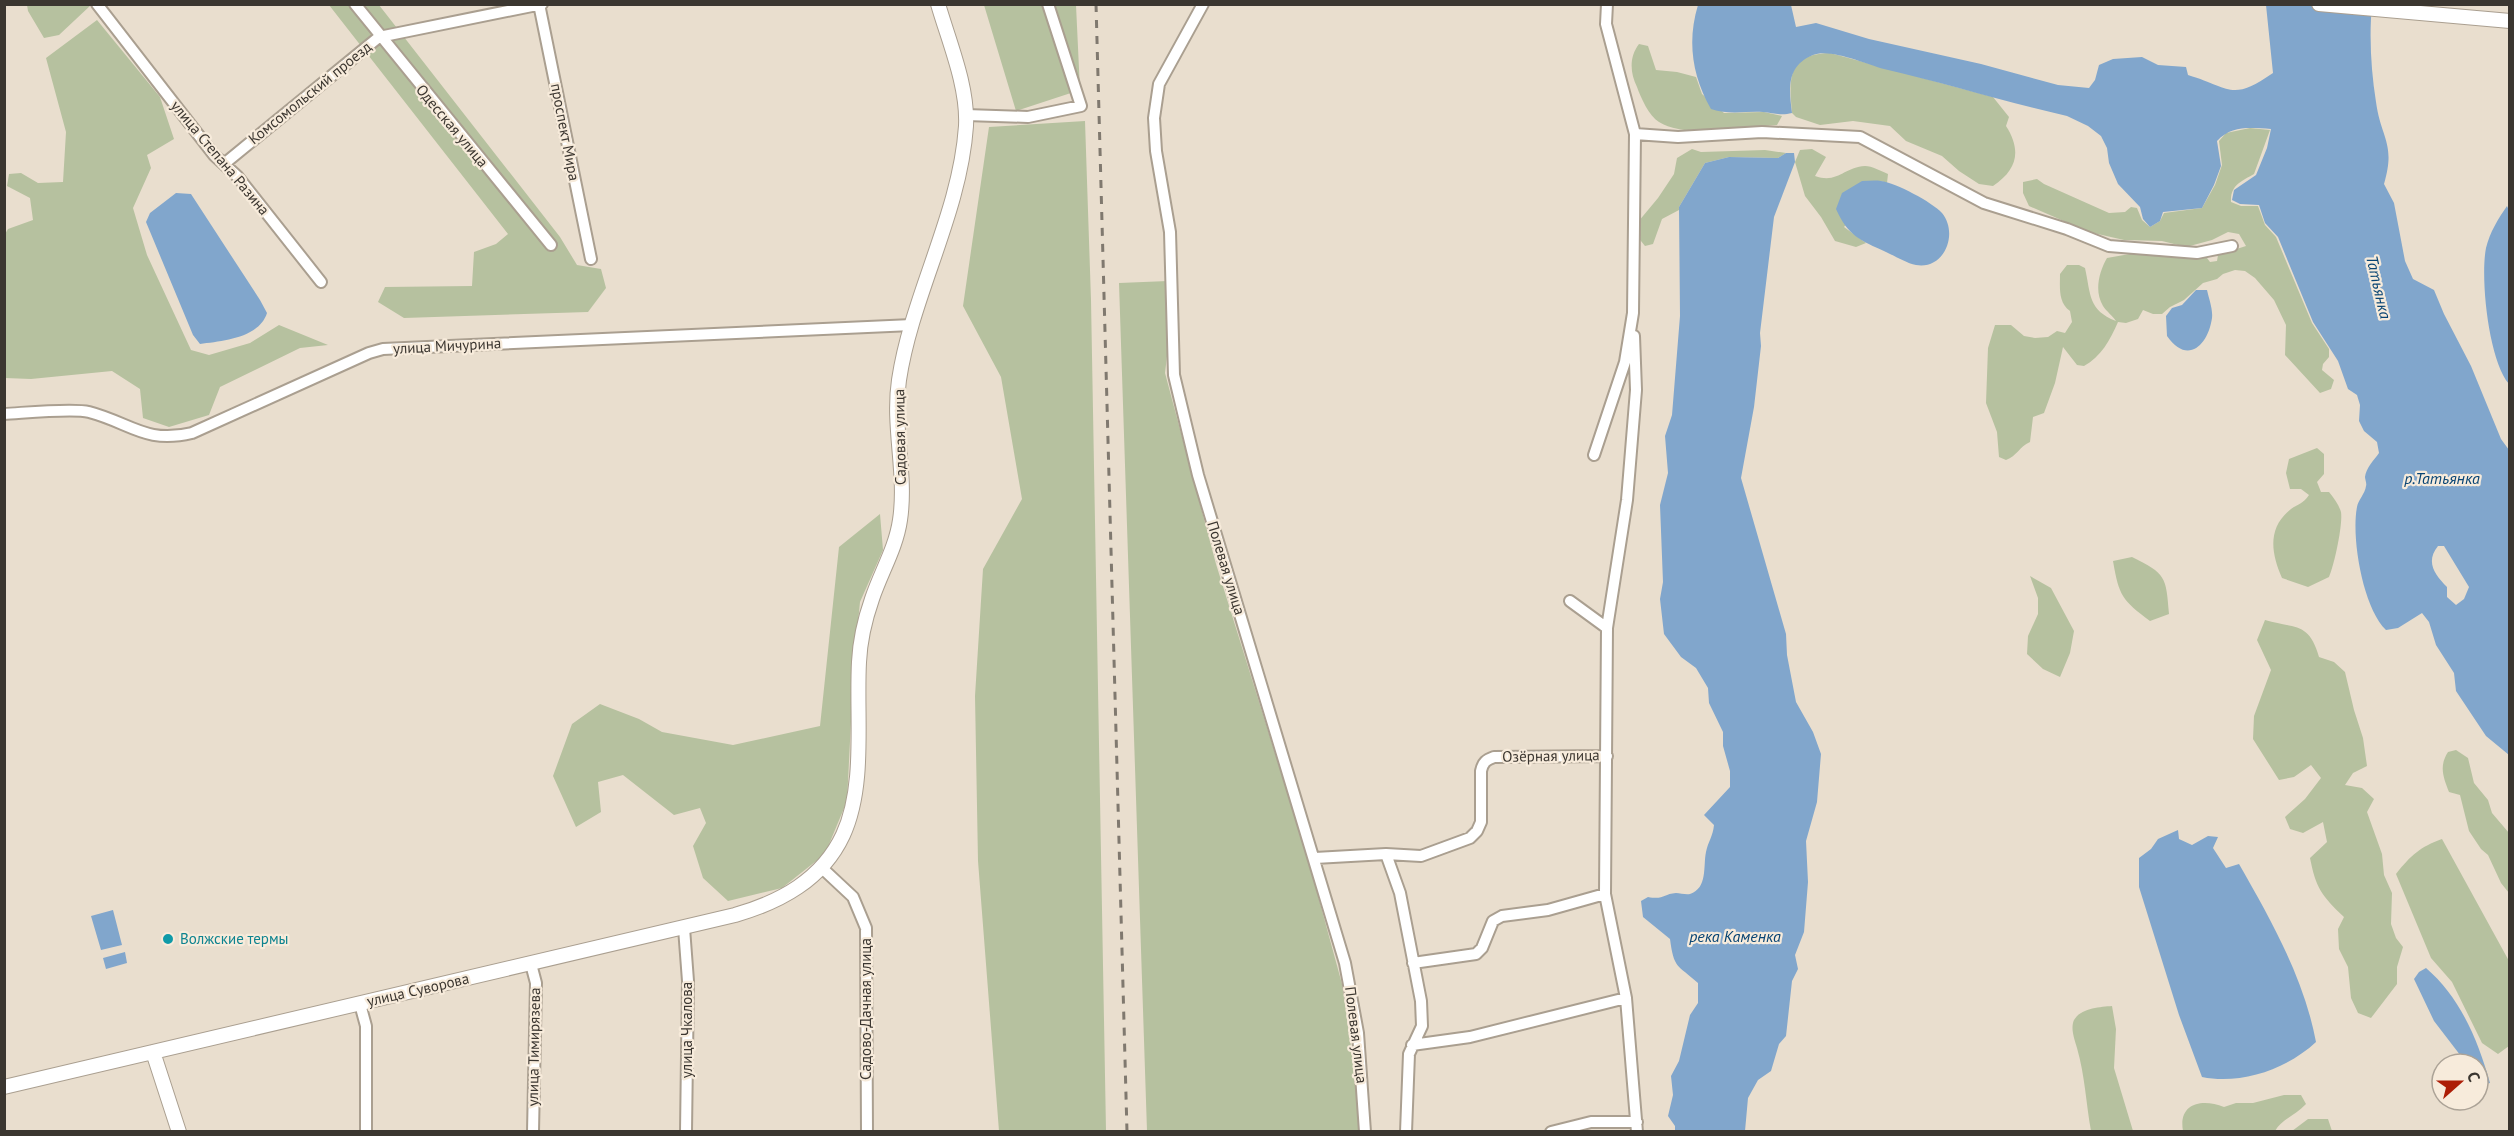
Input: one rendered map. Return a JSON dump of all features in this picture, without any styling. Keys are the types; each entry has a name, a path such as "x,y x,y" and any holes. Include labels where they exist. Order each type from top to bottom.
{"main road":[{"name":"Садовая улица","path":"822,868 842,836 851,811 855,784 859,662 863,631 872,598 896,541 901,518 896,409 899,379 912,325 956,184 965,139 966,115 961,85 939,4"},
{"path":"2319,4 2510,21"},
{"name":"улица Суворова","path":"4,1087 684,928 772,903 788,895 822,868"},
{"path":"153,1052 179,1131"}],"street":[{"name":"Одесская улица","path":"355,4 379,37 551,245"},
{"path":"966,115 1028,117 1081,106 1048,4"},
{"name":"Полевая улица","path":"1203,4 1159,84 1154,118 1156,150 1170,232 1174,375 1198,475 1345,963 1358,1033 1365,1131"},
{"path":"1594,455 1625,362 1634,313 1635,134 1606,24 1607,4"},
{"name":"улица Степана Разина","path":"98,5 214,155 238,177 321,282"},
{"name":"Комсомольский проезд","path":"224,164 379,37 540,5"},
{"name":"проспект Мира","path":"540,5 591,259"},
{"path":"1635,134 1678,137 1762,132 1860,136 1984,203 2067,229 2109,246 2198,253 2232,246"},
{"name":"Озёрная улица","path":"1634,313 1636,390 1628,500 1607,628 1605,894 1626,998 1637,1126"},
{"name":"улица Мичурина","path":"4,414 87,411 153,436 171,438 192,433 369,353 383,349 912,325"},
{"path":"1570,601 1607,628"},
{"name":"Озёрная улица","path":"1386,854 1421,856 1470,838 1477,831 1481,822 1481,771 1482,764 1488,759 1494,757 1607,756"},
{"path":"1315,858 1386,854 1400,893 1421,1001 1422,1026 1412,1045 1406,1098 1406,1131"},
{"name":"Садово-Дачная улица","path":"822,868 853,897 866,928 867,1131"},
{"path":"1413,963 1476,954 1482,948 1493,921 1502,916 1548,910 1605,894"},
{"name":"улица Чкалова","path":"684,928 688,981 686,1131"},
{"name":"улица Тимирязева","path":"531,964 536,982 533,1131"},
{"path":"1412,1045 1470,1037 1626,998"},
{"path":"360,1004 366,1026 366,1131"},
{"path":"1551,1131 1591,1122 1637,1126"}],"green space":[{"path":"27,4 91,5 59,35 44,38 28,11"},
{"path":"329,5 379,5 560,237 577,265 601,269 606,288 588,312 404,318 378,302 385,287 472,286 474,252 496,244 508,234"},
{"path":"984,5 1076,5 1080,90 1016,111"},
{"path":"97,20 160,97 174,139 147,155 151,168 133,208 147,255 191,350 209,355 250,343 279,325 328,345 300,348 220,387 209,415 169,427 143,418 140,389 112,371 31,379 5,378 5,234 8,229 33,220 30,198 7,186 9,174 21,173 38,183 63,182 66,132 46,58"},
{"path":"1639,44 1648,46 1656,70 1696,77 1702,94 1724,113 1764,112 1782,116 1777,125 1716,131 1684,130 1659,122 1646,106 1633,76 1633,54"},
{"path":"1830,53 1993,97 2009,117 2006,126 2015,152 2012,167 1993,186 1979,184 1942,156 1906,141 1890,126 1853,121 1820,125 1796,117 1792,113 1791,79 1798,63 1816,54"},
{"path":"1085,121 1091,300 1106,1131 999,1131 978,861 975,696 983,569 1022,499 1001,377 963,306 989,127"},
{"path":"2250,128 2270,130 2254,174 2241,181 2232,191 2231,202 2241,206 2258,206 2265,225 2276,237 2312,323 2329,349 2329,357 2323,364 2322,370 2334,380 2331,389 2320,393 2285,355 2286,325 2274,300 2255,278 2245,271 2235,270 2203,283 2184,300 2162,314 2153,314 2143,310 2138,319 2126,323 2118,322 2104,347 2084,366 2077,365 2063,347 2055,383 2044,413 2033,417 2030,442 2006,460 1999,457 1997,432 1986,403 1988,348 1995,325 2011,325 2024,336 2035,338 2048,337 2057,331 2065,333 2072,322 2070,311 2062,299 2060,274 2067,265 2079,265 2085,268 2095,307 2116,321 2103,306 2098,288 2100,275 2107,258 2141,252 2207,258 2210,262 2217,261 2218,255 2246,246 2239,234 2228,232 2212,240 2186,247 2162,241 2124,240 2089,232 2029,206 2023,193 2023,182 2037,179 2109,213 2125,212 2131,207 2137,208 2142,220 2150,227 2160,221 2164,213 2202,208 2215,185 2222,165 2219,141 2226,133"},
{"path":"1692,149 1701,152 1765,150 1786,153 1778,158 1729,157 1705,163 1679,210 1662,219 1653,244 1645,246 1637,236 1638,222 1674,174 1677,158"},
{"path":"1812,149 1826,157 1815,176 1835,177 1865,166 1888,174 1887,183 1881,181 1844,227 1866,243 1856,247 1835,241 1805,196 1795,162 1800,150"},
{"path":"1168,281 1170,331 1165,373 1216,564 1308,859 1342,984 1363,1131 1147,1131 1119,283"},
{"path":"2317,448 2324,454 2324,474 2317,482 2321,492 2329,492 2340,509 2341,526 2329,577 2308,587 2282,578 2275,559 2273,541 2283,516 2309,495 2301,489 2290,489 2286,473 2289,459"},
{"path":"880,514 883,550 860,602 854,662 847,801 825,854 782,888 728,901 703,878 693,846 706,823 700,808 674,815 623,775 598,782 601,812 576,827 553,776 572,724 600,704 639,719 662,732 733,745 820,726 839,547"},
{"path":"2132,557 2158,572 2162,578 2167,591 2169,614 2150,621 2133,608 2123,596 2117,582 2113,561"},
{"path":"2030,576 2051,588 2074,631 2070,653 2060,677 2043,669 2027,654 2028,636 2038,614 2038,598"},
{"path":"2265,620 2293,626 2306,632 2319,657 2334,662 2345,672 2363,738 2367,766 2353,773 2345,785 2362,788 2374,799 2367,812 2382,854 2384,875 2392,893 2391,924 2396,938 2403,947 2397,967 2397,984 2371,1018 2358,1013 2351,998 2348,967 2339,949 2338,929 2344,917 2321,891 2312,868 2310,858 2327,842 2323,822 2303,833 2290,829 2285,817 2305,799 2321,778 2311,765 2294,777 2279,780 2253,739 2254,716 2271,670 2257,640"},
{"path":"2456,750 2468,758 2474,783 2488,800 2492,813 2509,833 2509,893 2501,883 2488,855 2469,831 2460,795 2449,792 2447,787 2443,772 2445,757 2448,752"},
{"path":"2442,839 2509,961 2509,1046 2498,1054 2482,1043 2452,982 2431,958 2396,874 2416,852"},
{"path":"2112,1006 2116,1029 2114,1068 2133,1131 2091,1131 2082,1069 2072,1027 2074,1020 2081,1013"},
{"path":"2284,1095 2301,1095 2306,1104 2281,1123 2275,1131 2183,1131 2184,1114 2193,1105 2208,1103 2224,1107"},
{"path":"2308,1119 2328,1119 2332,1131 2292,1131"}],"water":[{"name":"р.Татьянка","path":"1698,5 1791,5 1796,27 1816,23 1869,39 1981,64 2058,85 2089,88 2095,80 2099,65 2113,59 2142,57 2158,65 2186,67 2188,75 2223,88 2239,90 2273,73 2266,5 2372,5 2373,78 2378,114 2389,159 2384,184 2394,203 2405,261 2413,279 2434,290 2471,366 2501,439 2509,450 2509,755 2486,736 2456,691 2454,673 2436,645 2429,622 2422,613 2398,628 2386,630 2371,606 2357,554 2356,520 2358,504 2366,485 2366,474 2370,464 2379,453 2377,442 2364,431 2359,421 2360,405 2357,395 2348,389 2338,361 2313,322 2278,237 2265,223 2259,205 2240,204 2232,200 2234,190 2256,175 2267,148 2271,129 2235,130 2223,136 2217,141 2221,166 2202,208 2163,212 2160,221 2150,227 2143,219 2140,207 2118,184 2101,136 2088,126 2067,116 1848,58 1820,53 1804,60 1794,72 1790,87 1792,113 1731,112 1711,109 1699,84 1693,58","holes":["2438,546 2444,546 2469,587 2464,599 2456,605 2447,597 2447,587 2433,568 2434,552"]},
{"name":"река Каменка","path":"1786,153 1794,153 1795,162 1774,217 1754,407 1741,478 1786,634 1787,655 1796,702 1813,732 1821,754 1817,802 1806,841 1808,882 1804,932 1795,955 1798,969 1792,981 1786,1036 1779,1044 1771,1071 1758,1080 1748,1098 1745,1131 1675,1131 1675,1126 1668,1116 1673,1095 1671,1076 1679,1061 1690,1015 1698,1003 1698,983 1675,961 1670,939 1643,917 1641,901 1648,897 1657,898 1676,893 1690,894 1700,887 1704,876 1706,852 1714,825 1704,815 1730,787 1730,771 1723,746 1723,732 1709,703 1708,688 1696,668 1681,657 1664,634 1660,599 1663,582 1660,505 1668,473 1665,436 1672,415 1680,316 1679,207 1705,163 1729,157 1778,158"},
{"path":"1862,181 1881,181 1895,185 1942,213 1947,221 1949,240 1941,256 1926,265 1912,264 1869,244 1850,231 1836,209 1842,193"},
{"path":"176,193 191,194 267,313 263,321 248,333 239,337 200,344 193,335 146,222 150,213"},
{"path":"2507,206 2510,213 2509,384 2502,373 2491,339 2484,279 2486,248"},
{"path":"2196,290 2207,290 2212,311 2210,328 2206,337 2196,348 2182,349 2167,336 2166,316 2172,308 2182,305"},
{"path":"2178,830 2179,839 2192,845 2208,836 2218,837 2213,848 2226,868 2239,864 2295,972 2311,1018 2316,1042 2291,1060 2263,1073 2232,1079 2202,1077 2179,1015 2139,887 2139,858 2151,849 2158,839"},
{"path":"113,910 122,945 101,950 91,916"},
{"path":"125,952 127,963 106,969 103,958"},
{"path":"2426,968 2449,992 2466,1020 2480,1052 2458,1052 2434,1021 2414,979"}],"railway":[{"path":"1096,4 1127,1132"}],"place":[{"name":"Волжские термы","path":"168,939"}],"water label":[{"name":"Татьянка","path":"2379,287"}]}
